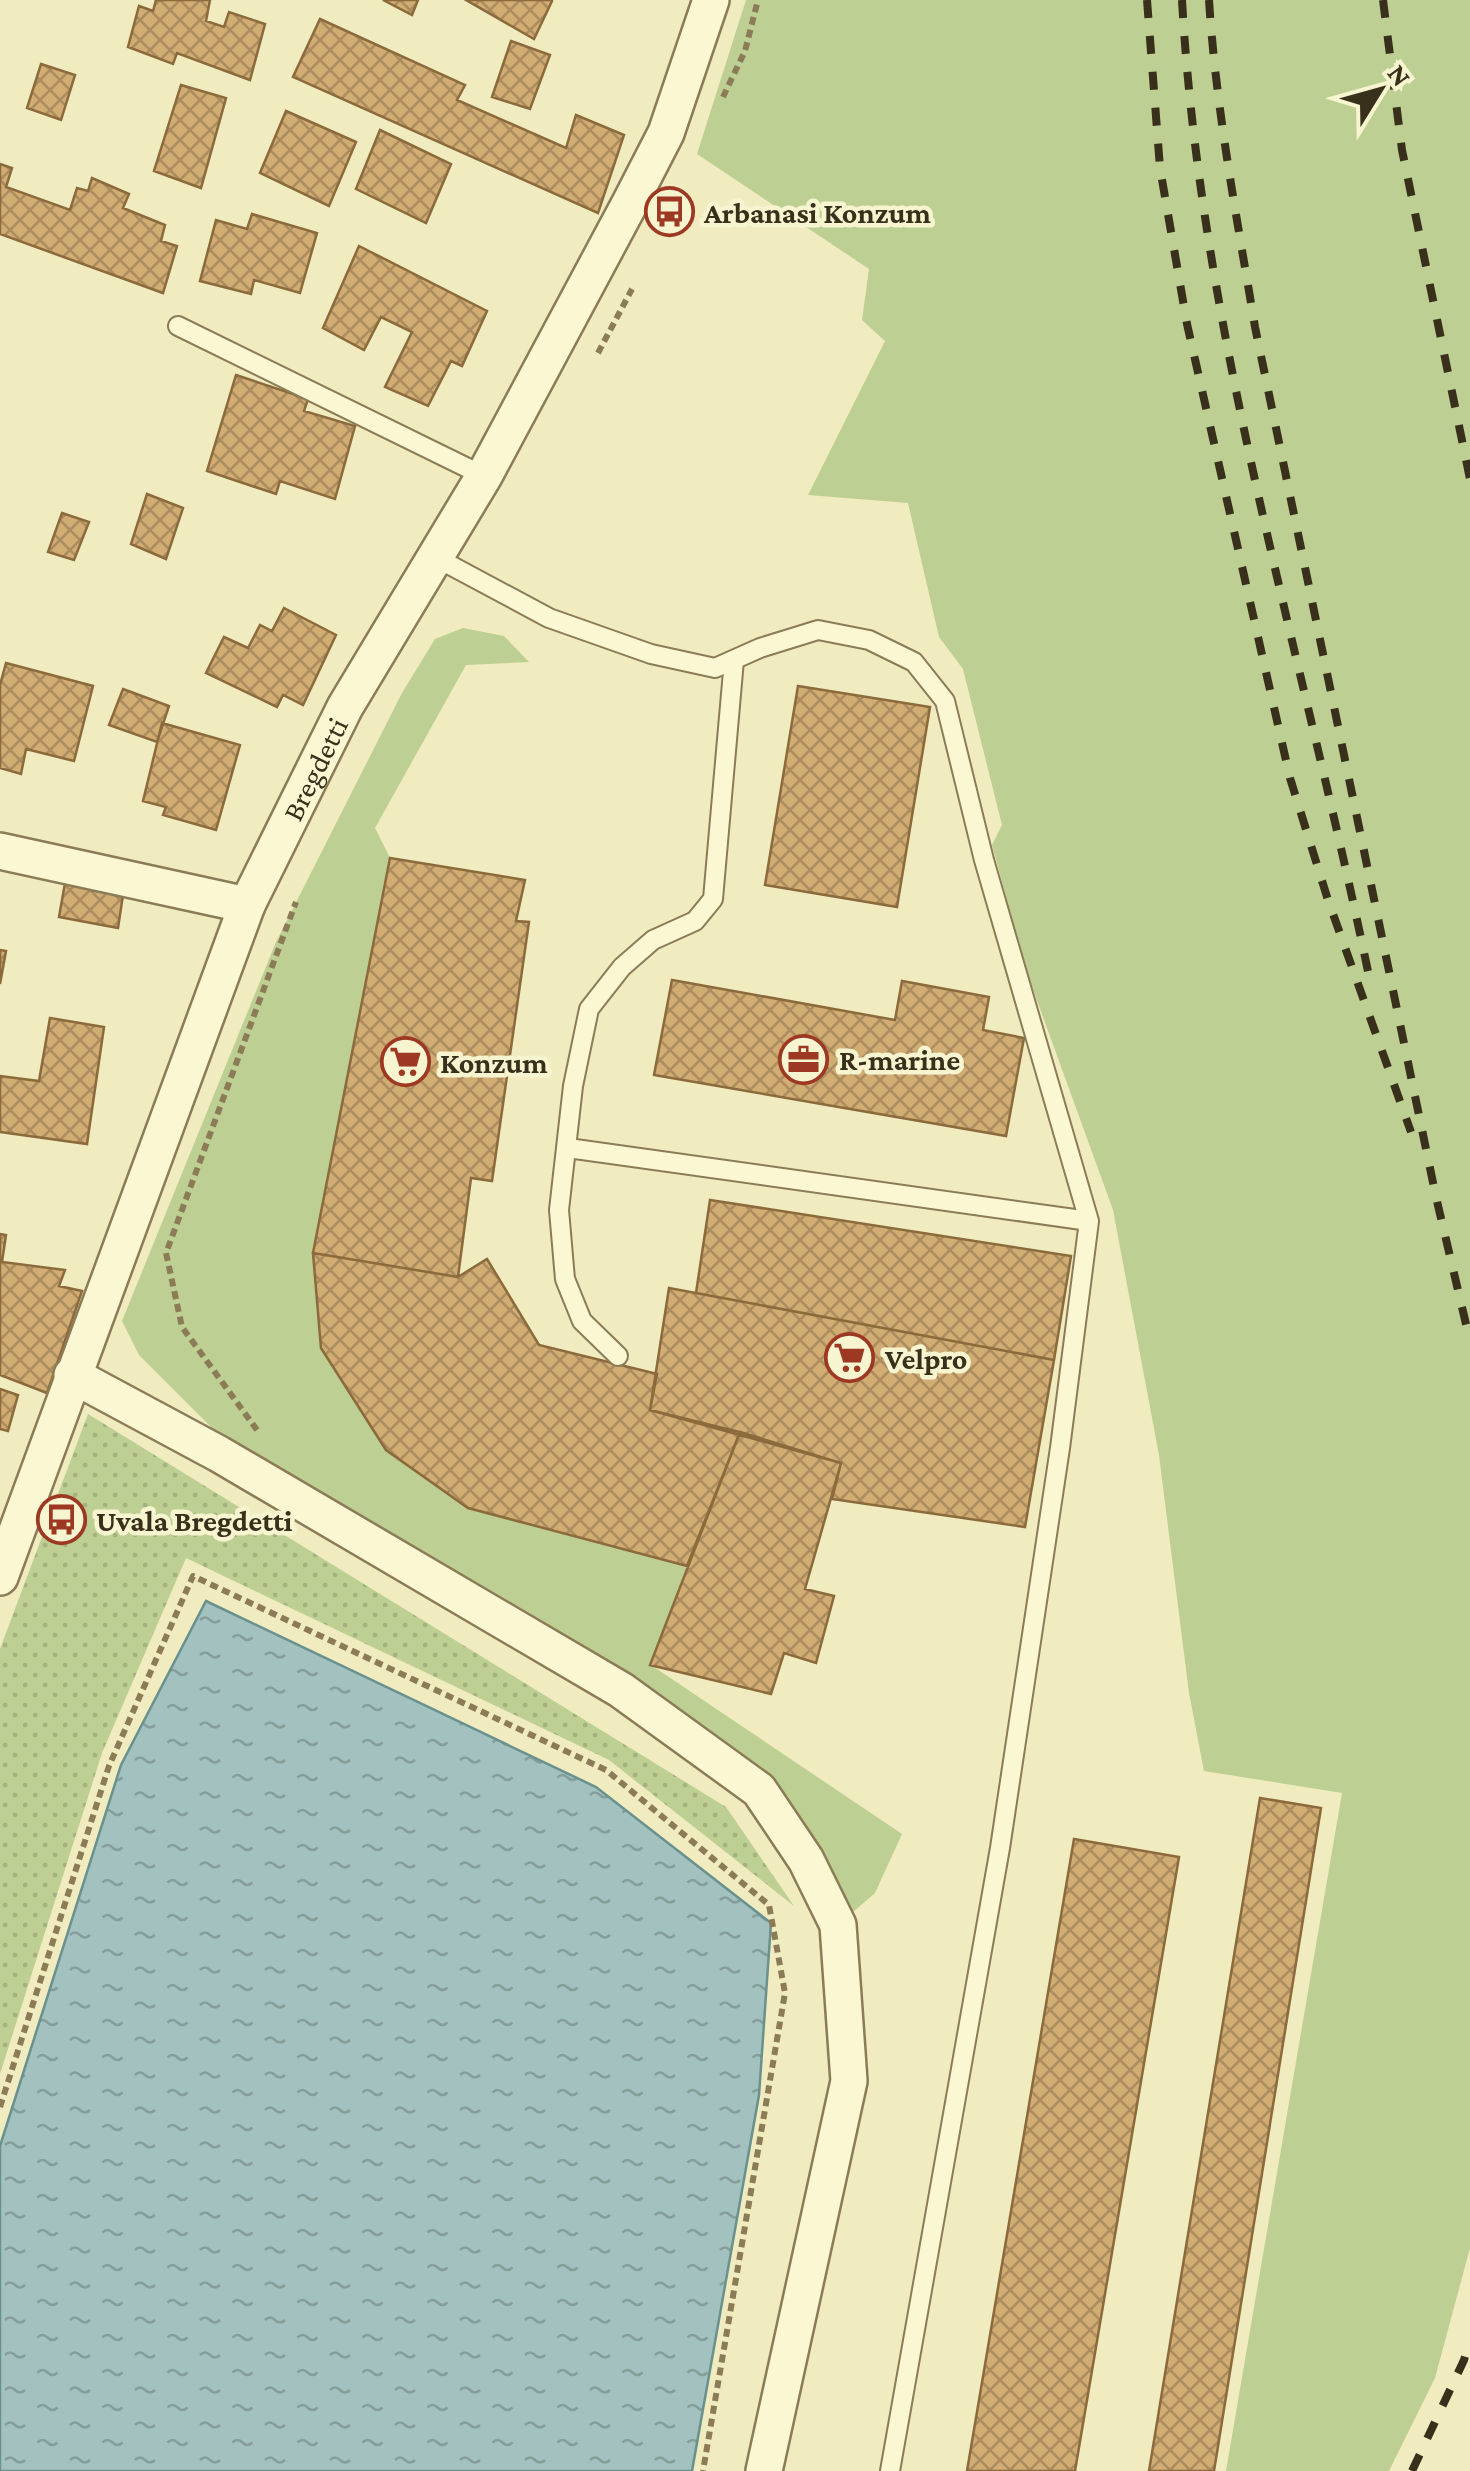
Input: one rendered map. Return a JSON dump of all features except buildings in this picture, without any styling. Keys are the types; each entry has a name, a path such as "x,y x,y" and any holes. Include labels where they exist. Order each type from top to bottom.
{"street":[{"name":"Bregdetti","path":"0,1576 247,905 345,707 484,476 666,132 711,0"},
{"path":"0,852 247,905"},
{"path":"72,1374 219,1454 621,1690 760,1790 806,1860 838,1925 849,2082 764,2471"}],"lane":[{"path":"178,326 484,476"},
{"path":"436,556 549,618 651,654 715,668 818,630 868,640 914,662 945,701 984,860 1089,1221 1060,1448 1000,1848 890,2471"},
{"path":"618,1356 582,1321 565,1279 559,1210 573,1086 589,1009 622,966 653,940 695,921 714,900 734,660"},
{"path":"568,1148 1089,1221"}],"path":[{"path":"719,104 744,51 758,0"},
{"path":"594,360 638,278"},
{"path":"260,1434 182,1326 166,1253 297,898"},
{"path":"0,2107 110,1766 193,1576 606,1770 768,1905 785,1993 703,2471"}],"green space":[{"path":"746,0 1470,0 1470,2248 1435,2378 1389,2471 1226,2471 1342,1793 1204,1771 1189,1693 1159,1455 1113,1210 1026,970 992,845 1002,825 963,669 939,637 908,503 808,495 885,341 862,320 869,269 697,154"},
{"path":"463,628 504,636 529,662 466,665 375,828 390,858 313,1253 321,1348 386,1450 468,1508 687,1566 651,1665 902,1834 875,1893 838,1925 759,1790 265,1481 139,1355 122,1321 276,942 402,693 435,639"},
{"path":"88,1414 726,1807 794,1906 609,1760 186,1558 102,1753 0,2074 0,1649"}],"water":[{"path":"206,1601 596,1787 771,1923 759,2095 692,2471 0,2471 0,2146 121,1765"}],"railway":[{"path":"1147,0 1160,168 1187,324 1290,778 1328,900 1411,1132"},
{"path":"1182,0 1193,125 1232,373 1371,986"},
{"path":"1209,0 1222,123 1255,327 1436,1197 1470,1341"},
{"path":"1383,0 1402,150 1470,479"},
{"path":"1412,2471 1470,2340"}],"place":[{"name":"Arbanasi Konzum","path":"669,212"},
{"name":"R-marine","path":"804,1059"},
{"name":"Konzum","path":"405,1062"},
{"name":"Velpro","path":"850,1358"},
{"name":"Uvala Bregdetti","path":"61,1520"}]}
